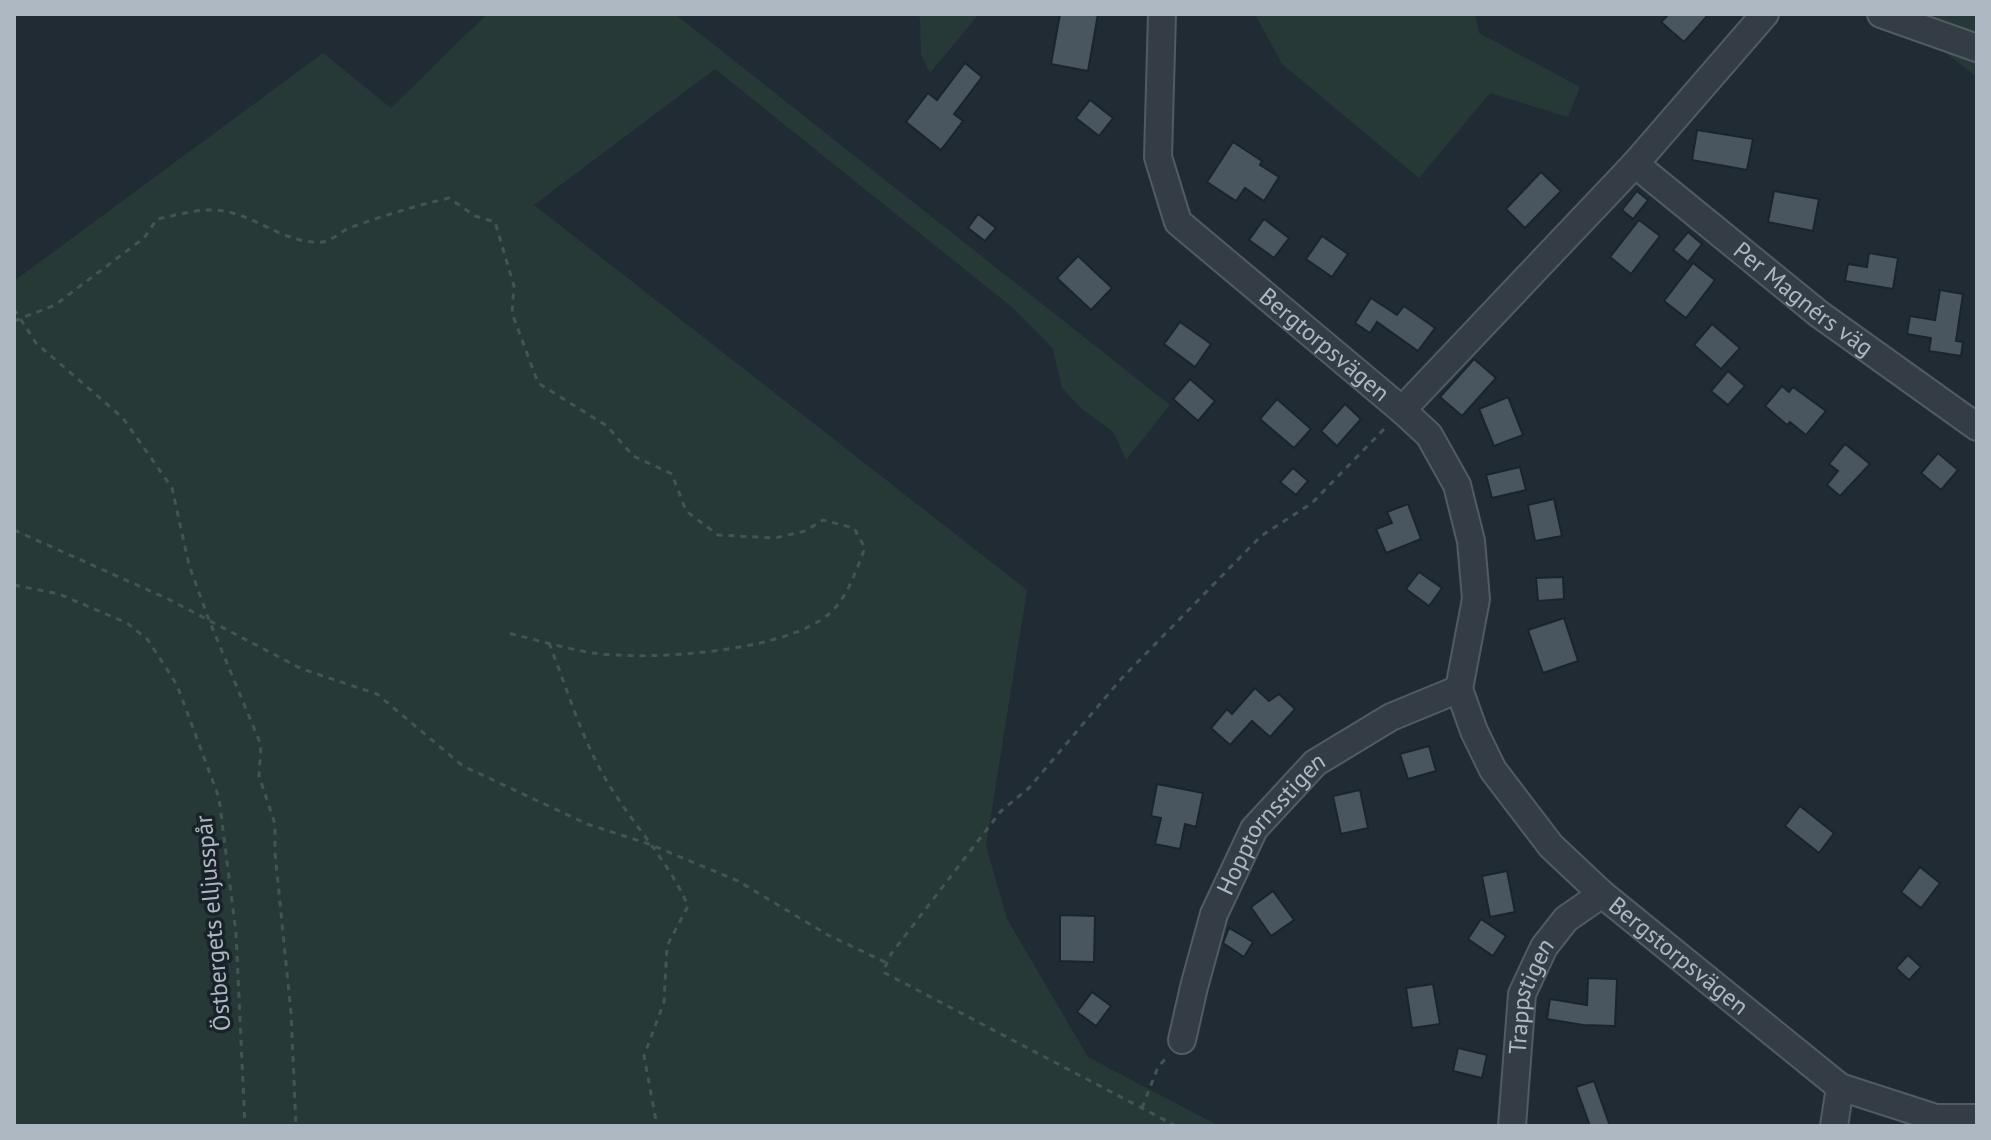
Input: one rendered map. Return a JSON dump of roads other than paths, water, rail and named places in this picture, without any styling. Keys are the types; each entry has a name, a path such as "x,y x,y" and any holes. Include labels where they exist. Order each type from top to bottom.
{"street":[{"name":"Bergtorpsvägen","path":"1162,14 1158,157 1178,222 1429,435 1457,485 1471,541 1476,599 1459,689"},
{"path":"1402,410 1635,164 1765,14"},
{"path":"1881,14 1977,48"},
{"name":"Per Magnérs väg","path":"1635,164 1819,314 1977,427"},
{"name":"Bergstorpsvägen","path":"1459,689 1474,731 1493,770 1551,846 1602,894 1840,1087 1936,1118 1977,1118"},
{"name":"Hopptornsstigen","path":"1182,1040 1214,914 1254,829 1315,763 1391,717 1459,689"},
{"name":"Trappstigen","path":"1512,1126 1522,994 1544,947 1566,919 1602,894"},
{"path":"1834,1126 1840,1087"}]}
